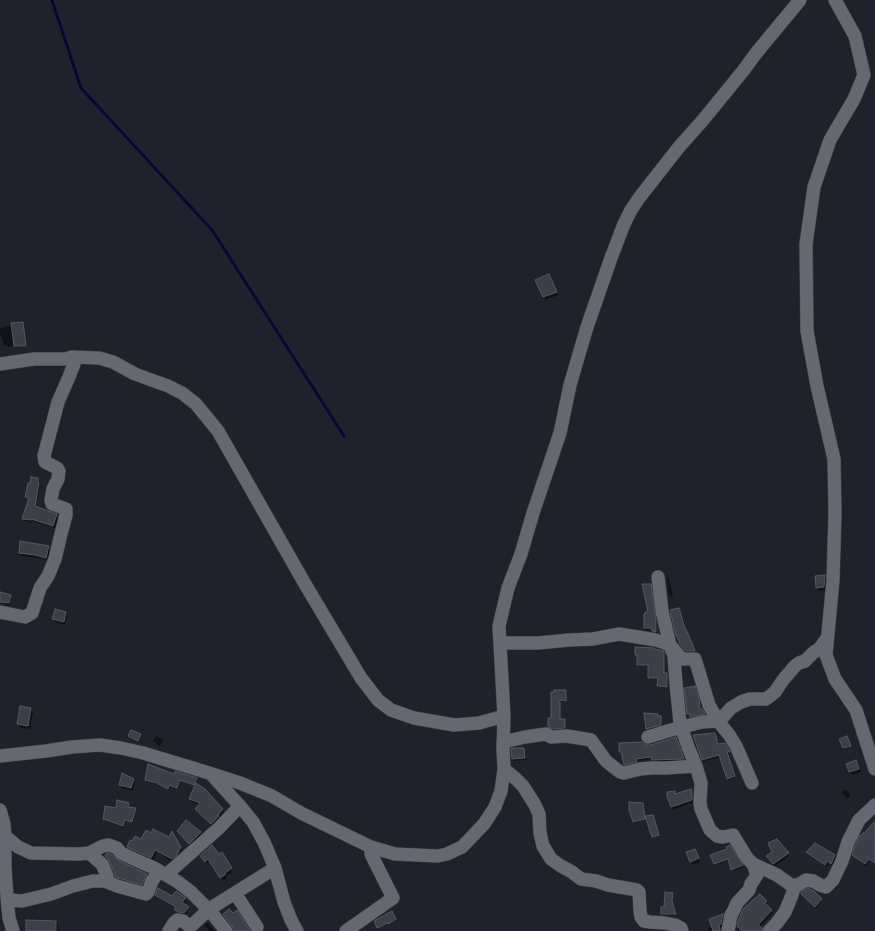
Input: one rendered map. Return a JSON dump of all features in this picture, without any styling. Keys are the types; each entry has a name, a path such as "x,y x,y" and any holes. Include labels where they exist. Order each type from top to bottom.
{"street":[{"path":"0,756 100,745 121,748 143,753 209,773 272,796 301,813 371,847 395,854 438,856 448,854 462,847 484,824 495,807 501,791 504,769 504,716 499,626 508,588 521,554 533,512 560,432 570,385 588,327 624,224 639,198 679,147 703,120 765,41 800,0"},
{"path":"836,0 855,36 864,75 854,99 830,140 814,187 806,244 807,331 817,386 834,459 834,580 826,655 835,679 856,710 875,769"},
{"path":"0,612 25,617 32,613 40,588 48,576 56,559 66,509 52,504 51,500 53,489 58,479 59,471 57,468 45,462 44,456 58,402 74,364 72,358"},
{"path":"0,364 34,359 99,358 114,362 135,374 168,386 182,393 196,404 218,431 305,584 361,678 378,700 392,710 414,718 454,725 479,723 504,716"},
{"path":"658,577 662,611 674,656 680,723 701,783 700,802 710,830 718,836 723,837 733,834 747,858 753,864 777,875 791,885 798,885 806,880 813,881 826,887 833,880 842,861 848,842 859,820 875,805"},
{"path":"500,643 538,643 593,639 619,634 656,640 670,645 682,659 695,659 709,705 718,721 736,746 752,783"},
{"path":"648,738 664,732 702,722 718,721 731,708 741,702 762,700 770,696 795,666 805,661 820,648 827,638"},
{"path":"503,742 546,734 551,737 568,736 591,740 606,761 620,772 624,773 640,769 696,766"},
{"path":"504,769 523,786 535,805 539,814 540,833 543,846 552,859 581,879 637,890 639,892 641,917 644,921 674,925 681,928 682,931"},
{"path":"209,773 253,822 264,842 275,868 284,902 297,931"},
{"path":"7,897 11,900 22,901 93,881 103,881 146,894 152,881 219,828 240,806"},
{"path":"0,810 4,824 5,868 9,918 13,931"},
{"path":"5,836 18,847 31,853 79,854 89,853 102,846 109,845 117,848 121,853 163,873 183,885 209,908 226,931"},
{"path":"346,931 393,898 371,854 371,847"},
{"path":"89,853 102,864 107,882"},
{"path":"728,931 737,903 749,890 757,875 753,864"},
{"path":"169,931 174,922 177,920 183,921 191,926 209,908 275,868"},
{"path":"769,931 784,912 795,885"},
{"path":"235,893 257,927"}],"building":[{"path":"549,274 557,292 543,297 535,280"},
{"path":"23,322 26,346 14,346 11,323"},
{"path":"31,477 38,478 39,483 35,506 57,514 53,526 31,519 22,519 29,498 25,497"},
{"path":"20,541 49,546 46,558 19,553"},
{"path":"825,575 824,587 816,588 815,576"},
{"path":"642,584 651,584 656,620 656,632 652,631 651,628 644,628 644,614 645,612 648,612"},
{"path":"0,592 11,595 9,603 0,602"},
{"path":"679,608 685,629 695,651 686,651 676,636 670,610"},
{"path":"55,609 66,612 64,622 52,619"},
{"path":"635,647 654,648 664,651 664,673 667,673 667,687 657,686 658,678 648,678 648,665 637,665"},
{"path":"695,686 699,698 700,709 702,709 705,714 690,717 690,714 687,714 684,688"},
{"path":"554,690 566,690 566,701 560,700 560,719 565,719 565,728 553,729 548,727 548,718 551,718 551,692 554,692"},
{"path":"20,706 31,708 28,726 17,724"},
{"path":"644,713 658,714 658,716 661,716 661,725 646,729"},
{"path":"131,730 141,734 138,741 128,736"},
{"path":"715,733 717,744 725,743 730,752 727,752 735,776 727,779 719,755 702,760 693,735"},
{"path":"847,736 851,746 843,748 839,739"},
{"path":"676,737 684,759 652,760 651,757 636,759 637,762 624,765 621,752 619,752 619,743 642,742 646,745 650,745"},
{"path":"511,748 524,748 525,758 512,759"},
{"path":"856,760 859,769 849,772 846,764"},
{"path":"148,764 174,774 175,771 197,778 194,785 180,780 177,788 169,785 168,789 158,783 145,780"},
{"path":"122,773 134,779 131,788 119,785"},
{"path":"196,783 205,789 223,809 218,815 219,816 211,824 195,809 200,803 189,799"},
{"path":"691,789 692,800 671,807 667,792 675,791 675,794"},
{"path":"117,800 129,803 128,807 136,808 132,822 125,820 123,826 103,819 105,806 116,808"},
{"path":"629,802 643,803 645,819 633,822 629,810"},
{"path":"653,815 659,835 652,837 645,816"},
{"path":"186,820 201,832 189,844 177,831"},
{"path":"875,821 875,863 869,859 865,864 852,855 860,835 861,836"},
{"path":"153,829 169,837 172,831 181,847 177,855 172,859 155,850 151,858 127,847 130,840 132,841 135,836 141,839 146,830 151,833"},
{"path":"777,839 789,853 773,864 766,856 772,852 768,843"},
{"path":"815,843 835,855 831,864 827,861 825,865 806,852"},
{"path":"212,845 219,854 222,852 232,868 220,878 208,859 205,862 200,856"},
{"path":"730,845 743,865 731,870 728,859 714,864 710,855 727,849 726,847"},
{"path":"695,849 699,858 690,862 686,852"},
{"path":"108,853 118,860 147,874 142,885 115,877 109,861 105,856"},
{"path":"158,888 172,896 176,891 186,898 182,902 189,907 184,913 178,912 174,909 176,907 155,895"},
{"path":"808,888 814,891 822,899 815,907 801,894 801,892"},
{"path":"665,892 673,893 672,901 676,914 661,914 661,907 664,907"},
{"path":"760,894 767,901 765,903 772,910 758,925 762,928 761,931 742,931 737,926 739,918 744,908"},
{"path":"229,909 233,913 237,910 250,931 234,931 223,914"},
{"path":"392,911 396,919 377,928 374,921"},
{"path":"723,914 721,924 719,925 720,931 713,931 709,919"},
{"path":"26,920 56,921 56,931 26,931"}],"waterway":[{"path":"52,0 81,88 212,230 344,436"}]}
